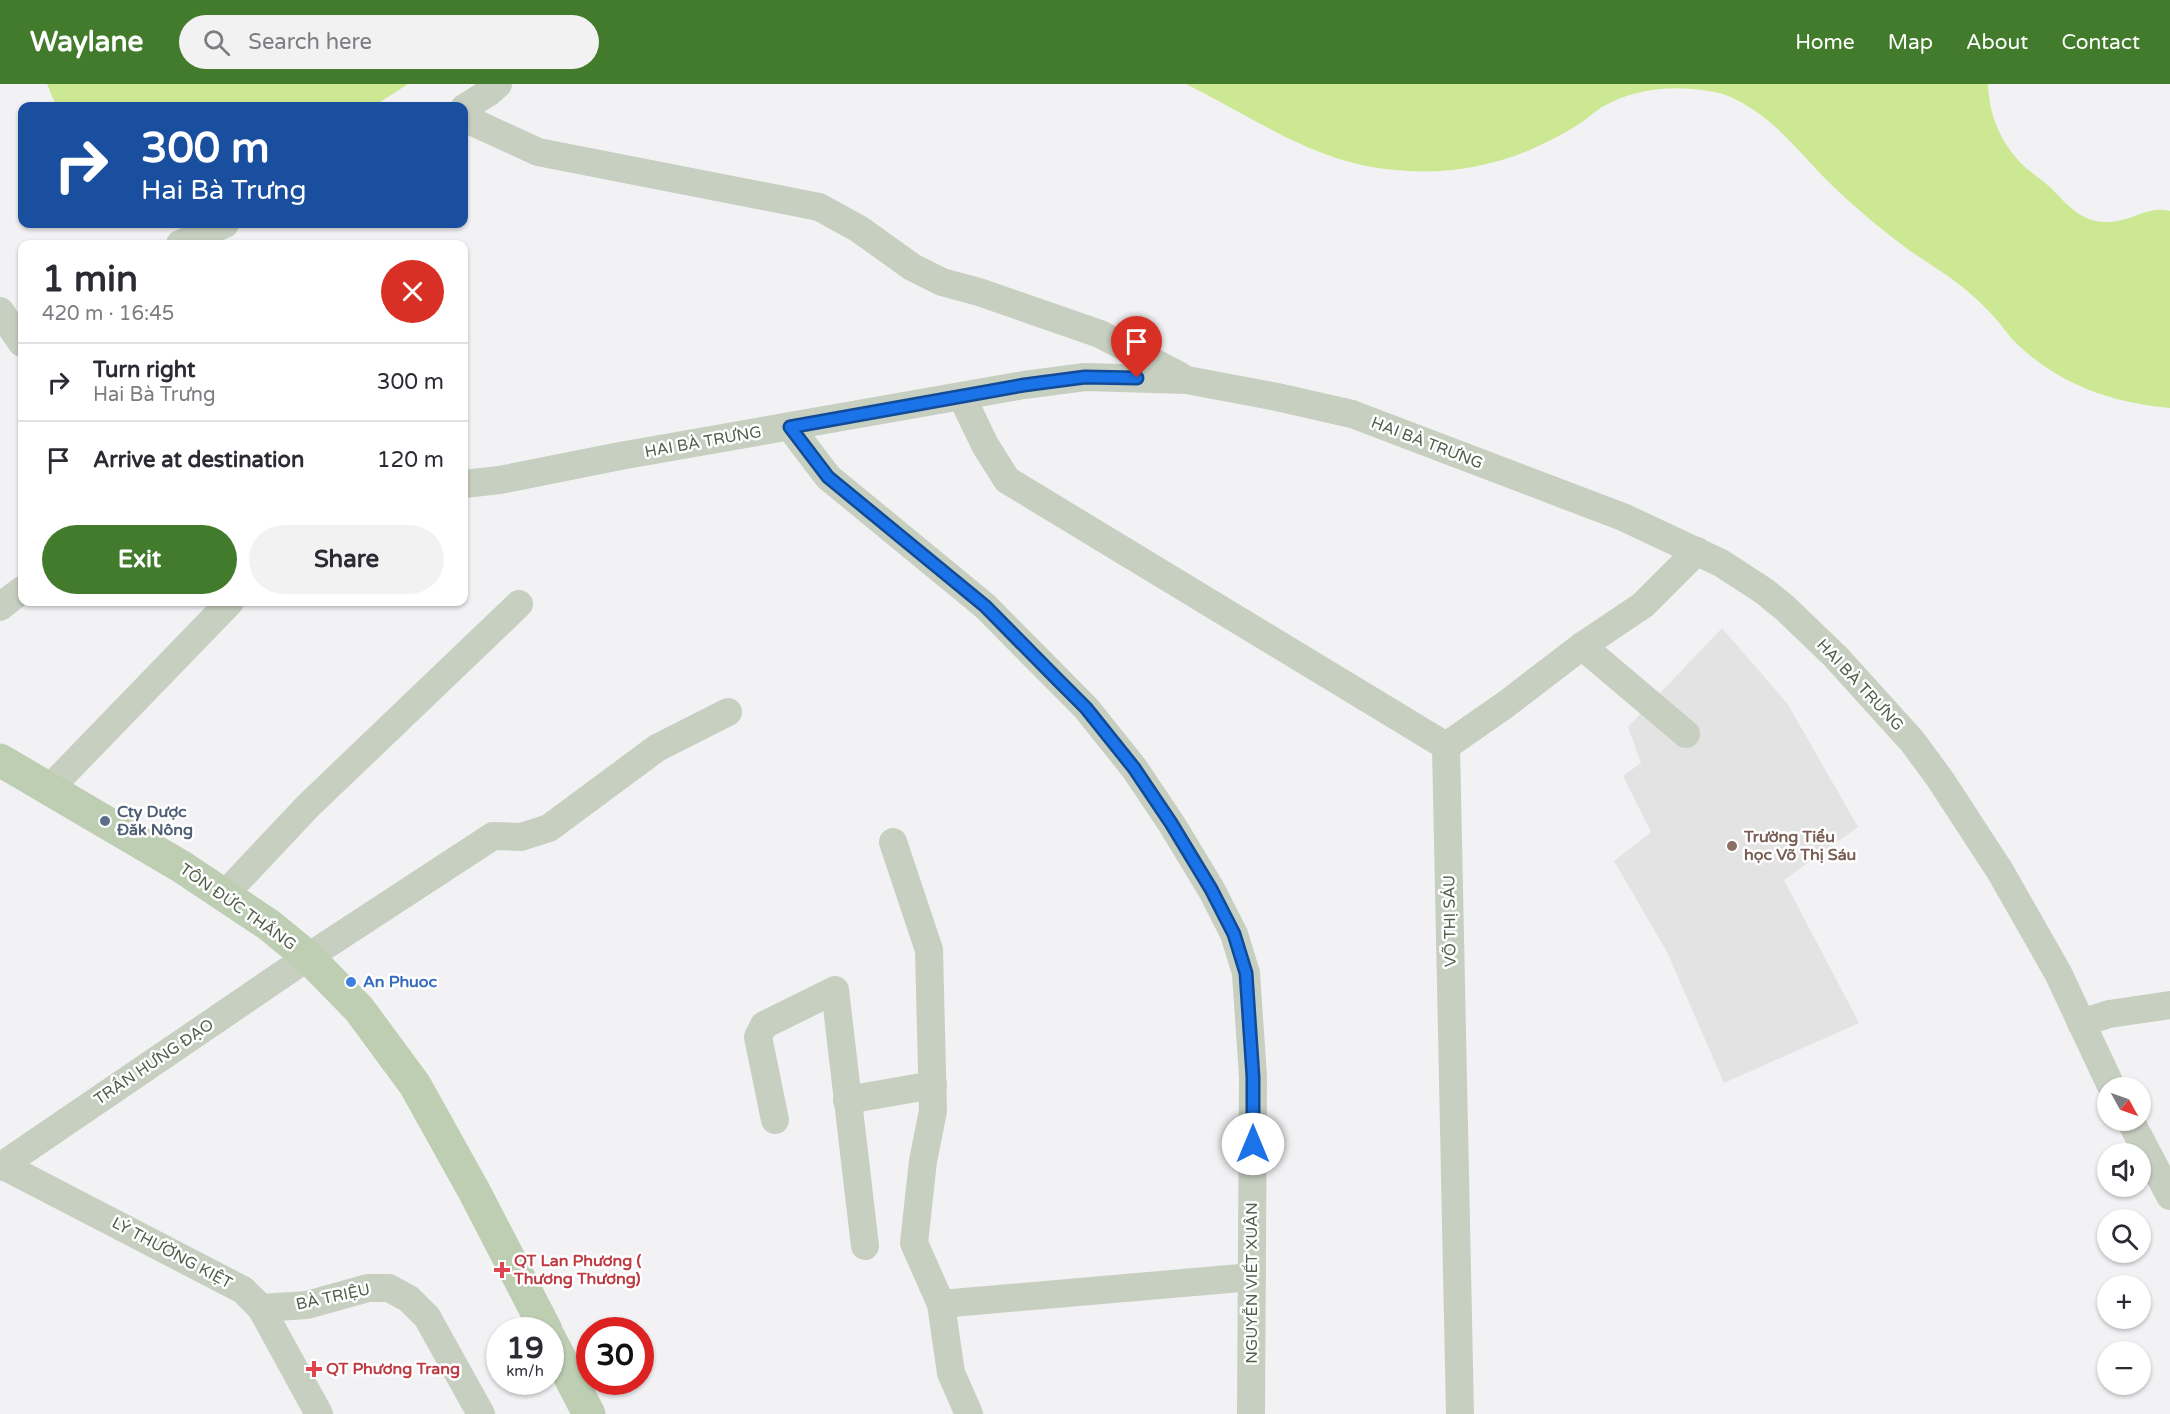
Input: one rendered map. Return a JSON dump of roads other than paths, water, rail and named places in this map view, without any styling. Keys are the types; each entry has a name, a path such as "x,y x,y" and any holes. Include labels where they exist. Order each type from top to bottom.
{"main road":[{"name":"TÔN ĐỨC THẮNG","path":"0,760 225,894 269,924 308,957 359,1010 415,1084 539,1317"},
{"path":"564,1365 590,1414"}],"street":[{"path":"468,106 498,84"},
{"path":"468,120 538,152 819,207 859,229 912,267 942,282 979,292 1100,334 1187,380"},
{"path":"189,240 216,228"},
{"name":"HAI BÀ TRƯNG","path":"468,484 500,480 620,456 1024,385 1085,377 1187,380 1352,414 1623,517 1721,563 1785,608 1842,663 1912,741 1946,787 2000,871 2058,974 2107,1077"},
{"path":"962,397 1007,480 1446,746 1642,605 1697,551"},
{"name":"NGUYỄN VIẾT XUÂN","path":"790,427 828,477 985,606 1086,708 1134,768 1171,823 1211,889 1234,934 1246,973 1253,1077 1251,1414"},
{"path":"0,607 18,593"},
{"path":"225,894 308,806 519,604"},
{"path":"49,789 226,606"},
{"path":"1582,646 1686,734"},
{"name":"TRẦN HƯNG ĐẠO","path":"1,1166 308,957 493,836 521,837 549,828 657,748 728,712"},
{"name":"VÕ THỊ SÁU","path":"1446,746 1460,1414"},
{"path":"893,842 929,950 933,1111 923,1161 914,1243 941,1304 951,1373 969,1414"},
{"path":"775,1120 758,1037 764,1024 835,990 865,1246"},
{"path":"2081,1023 2109,1014 2170,1005"},
{"path":"847,1100 933,1085"},
{"path":"2136,1131 2170,1196"},
{"name":"LÝ THƯỜNG KIỆT","path":"1,1166 243,1290 261,1308 320,1414"},
{"path":"941,1304 1252,1277"},
{"name":"BÀ TRIỆU","path":"261,1308 307,1305 368,1288 389,1288 409,1299 428,1317 481,1414"}],"place":[{"name":"Cty Dược Đăk Nông","path":"105,821"},
{"name":"Trường Tiểu học Võ Thị Sáu","path":"1732,846"},
{"name":"An Phuoc","path":"351,982"},
{"name":"QT Lan Phương ( Thương Thương)","path":"502,1270"},
{"name":"QT Phương Trang","path":"314,1369"}]}
